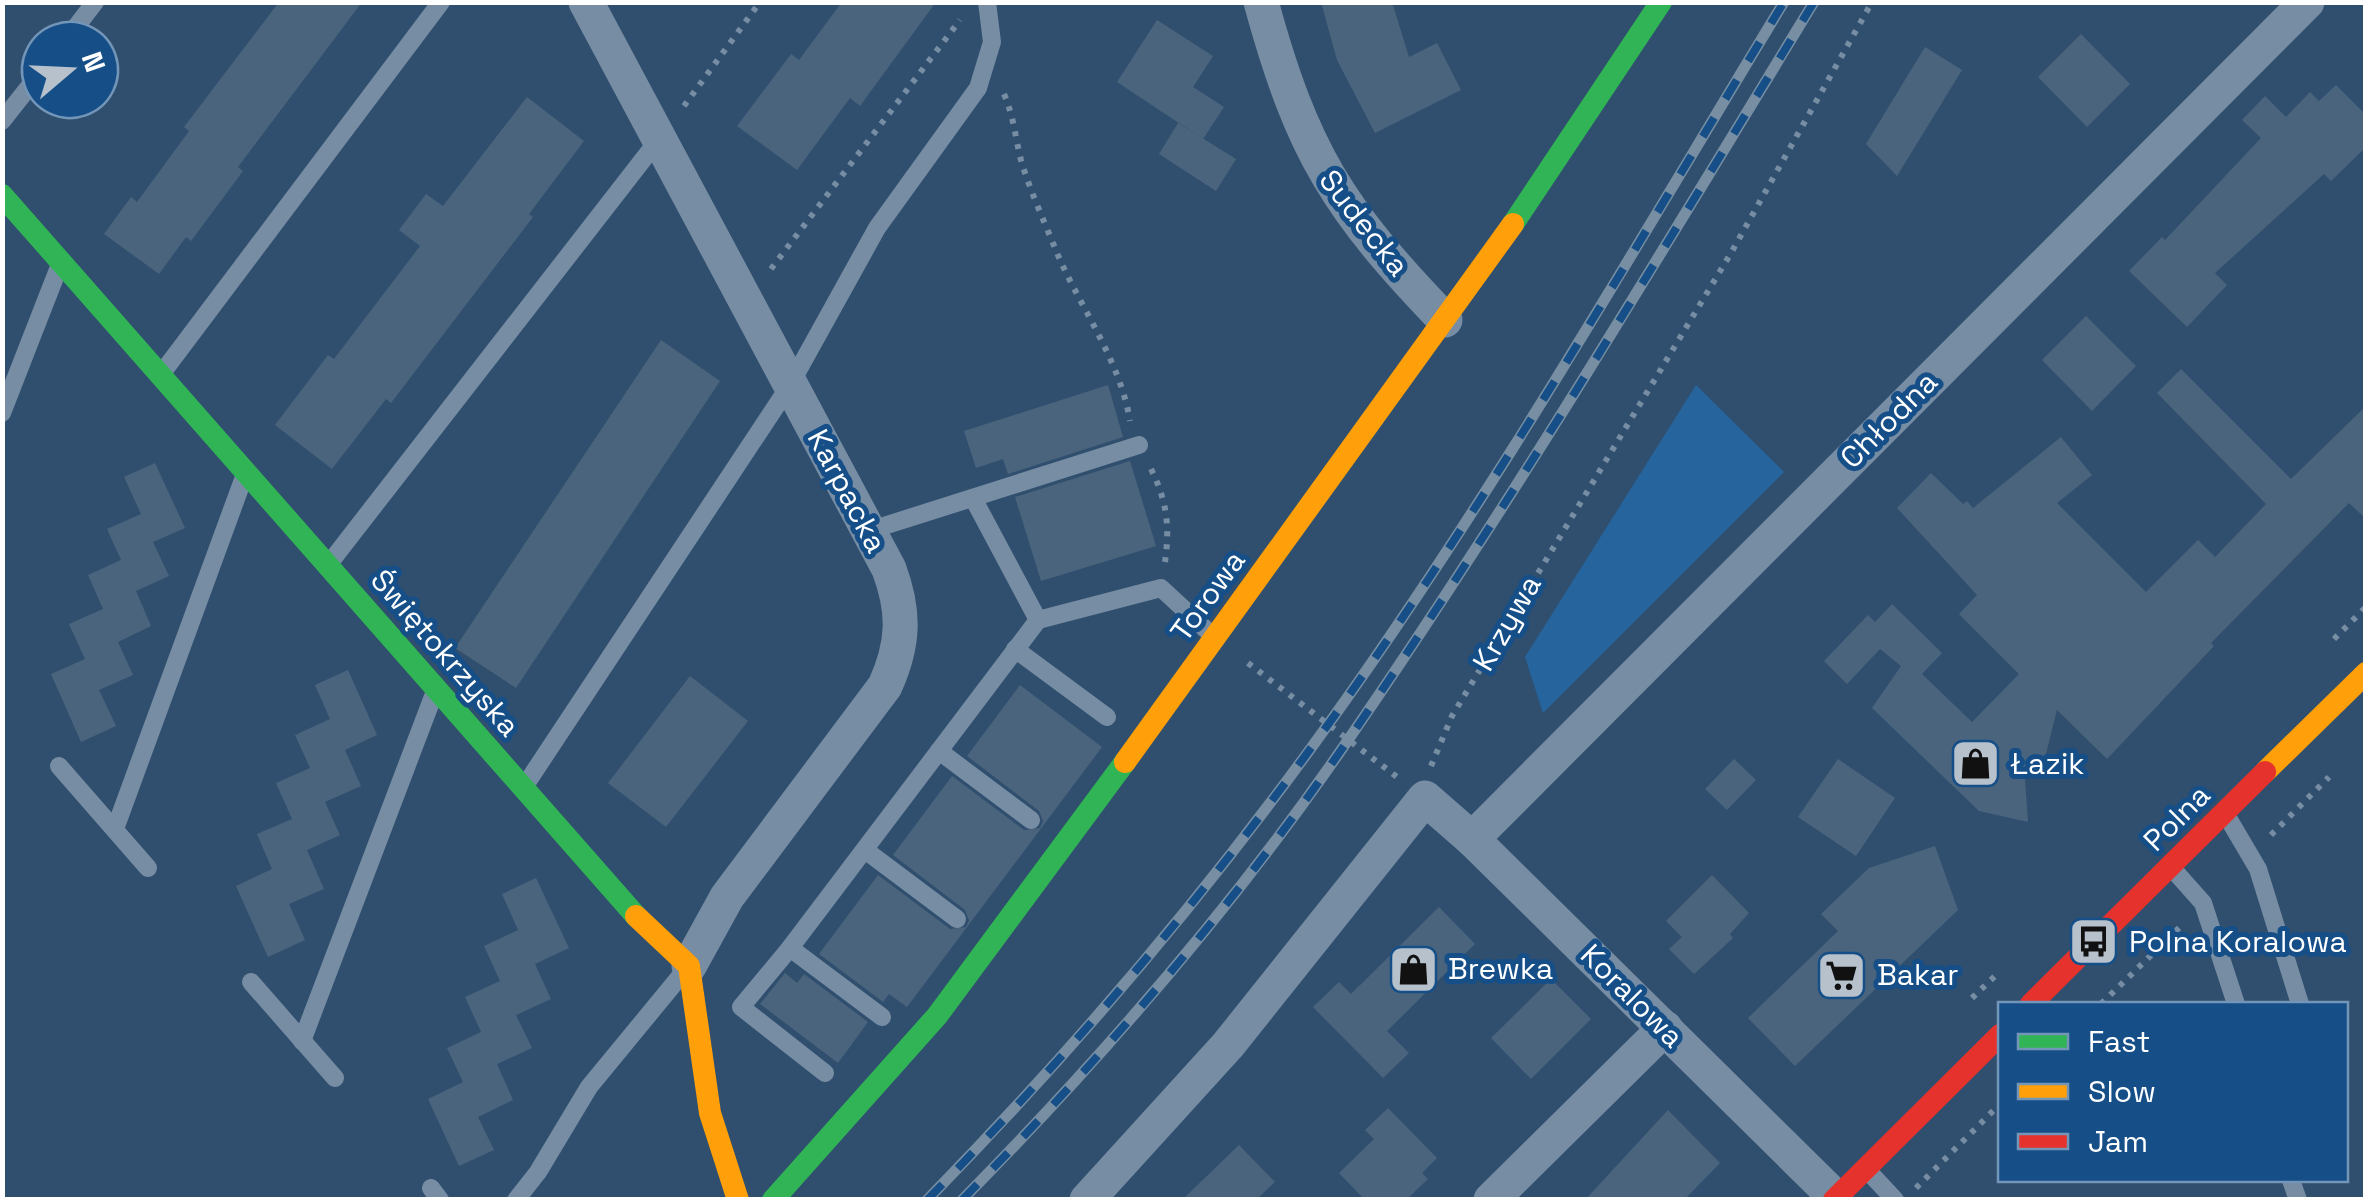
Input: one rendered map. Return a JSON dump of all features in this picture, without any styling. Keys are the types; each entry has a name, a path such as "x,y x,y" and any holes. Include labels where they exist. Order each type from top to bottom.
{"street":[{"name":"Karpacka","path":"586,2 868,531 900,600 898,658 885,686 727,897 689,966"},
{"name":"Sudecka","path":"1261,2 1295,116 1317,162 1380,252 1445,320"},
{"name":"Torowa","path":"773,1200 843,1130 932,1023 1543,183 1660,2"},
{"name":"Chłodna","path":"1472,838 2307,2"},
{"name":"Świętokrzyska","path":"2,194 639,920 689,966"},
{"name":"Polna","path":"2033,1002 2366,673"},
{"name":"Koralowa","path":"1424,798 1472,838 1835,1199"},
{"path":"1087,1200 1228,1045 1424,798"},
{"path":"689,966 710,1113 738,1200"},
{"path":"1492,1200 1665,1028"},
{"path":"1835,1199 1998,1037"}],"lane":[{"path":"160,375 441,2"},
{"path":"523,788 790,385 877,228 978,88 990,60 986,2"},
{"path":"2,121 20,98"},
{"path":"328,565 660,139"},
{"path":"2,414 61,262"},
{"path":"868,531 1139,445"},
{"path":"115,829 246,472"},
{"path":"973,498 1038,620"},
{"path":"826,1073 741,1007 1038,620 1161,588 1215,638"},
{"path":"1015,649 1107,717"},
{"path":"302,1040 436,689"},
{"path":"939,751 1031,820"},
{"path":"59,766 148,868"},
{"path":"2225,812 2258,869 2299,1002"},
{"path":"865,850 956,918"},
{"path":"2171,867 2203,903 2235,1002"},
{"path":"790,948 882,1017"},
{"path":"516,1200 538,1172 589,1087 689,966"},
{"path":"251,982 335,1078"},
{"path":"1866,1168 1895,1200"}],"path":[{"path":"660,139 760,2"},
{"name":"Krzywa","path":"1424,798 1433,752 1452,716 1740,239 1872,2"},
{"path":"746,302 965,12"},
{"path":"990,60 1017,123 1021,159 1046,225 1098,329 1126,399 1139,445 1163,494 1170,527 1161,588"},
{"path":"1215,638 1424,798"},
{"path":"1905,1200 1998,1106"}],"shaded area":[{"path":"1696,385 1784,472 1543,713 1525,657"}],"building":[{"path":"279,2 362,2 238,167 243,171 191,241 186,237 159,274 104,234 131,197 137,202 189,131 184,127"},
{"path":"842,2 936,2 860,106 850,98 797,170 737,126 791,54 799,60"},
{"path":"1321,2 1392,2 1409,57 1437,43 1461,90 1375,133 1337,60"},
{"path":"1157,20 1213,56 1193,87 1224,107 1203,139 1117,82"},
{"path":"2081,34 2130,84 2087,127 2038,77"},
{"path":"1925,47 1962,70 1897,176 1866,144"},
{"path":"2336,85 2366,115 2366,147 2331,181 2324,174 2215,273 2227,285 2187,327 2129,271 2162,237 2165,240 2261,138 2242,120 2265,96 2286,117 2310,92 2319,101"},
{"path":"527,97 584,141 529,214 533,217 391,403 386,399 332,469 275,425 328,355 334,359 420,246 399,230 426,194 443,206"},
{"path":"1178,123 1236,159 1216,191 1159,154"},
{"path":"2086,316 2136,366 2092,411 2042,360"},
{"path":"661,340 720,381 516,688 455,648"},
{"path":"2181,369 2291,479 2366,406 2366,519 2349,503 2211,643 2214,646 2107,759 2057,710 2043,766 2025,779 2028,822 1979,811 1872,708 1901,666 1880,649 1847,684 1824,661 1868,615 1875,622 1892,604 1942,653 1922,674 1972,722 2019,674 1959,614 1977,595 1897,508 1931,473 1963,504 1967,501 1973,508 2061,437 2092,475 2057,503 2146,592 2198,540 2215,557 2266,504 2157,393"},
{"path":"1108,385 1123,437 1008,474 1003,459 976,468 964,431"},
{"path":"1130,461 1156,546 1041,581 1015,497"},
{"path":"155,463 185,528 153,542 169,576 136,591 151,626 118,642 133,675 99,690 116,726 81,742 51,674 85,659 69,624 103,609 88,575 121,560 107,529 141,514 124,477"},
{"path":"348,670 377,735 345,750 361,786 325,802 340,835 307,850 324,889 289,904 305,940 268,957 236,886 272,869 257,834 292,819 276,783 310,768 295,735 330,719 315,685"},
{"path":"690,676 748,721 666,827 608,783"},
{"path":"1020,685 1102,747 907,1007 889,994 883,1002 819,954 878,875 950,929 966,927 969,920 965,910 893,855 952,776 1024,830 1040,828 1043,821 1039,811 967,756"},
{"path":"1734,759 1756,780 1727,810 1705,789"},
{"path":"1838,759 1895,798 1856,856 1798,817"},
{"name":"Bakar","path":"1935,846 1958,910 1795,1066 1748,1018 1838,931 1821,914 1869,868"},
{"path":"1712,875 1749,913 1730,934 1733,938 1694,974 1669,949 1682,937 1666,921"},
{"path":"536,878 569,948 535,964 551,999 516,1015 532,1048 497,1064 513,1100 478,1117 494,1150 459,1166 428,1099 463,1082 447,1048 481,1032 465,997 500,981 484,946 518,930 502,894"},
{"name":"Brewka","path":"1439,907 1475,944 1387,1031 1409,1053 1383,1078 1313,1007 1339,982 1351,994"},
{"path":"785,973 797,983 804,974 868,1022 838,1063 760,1004"},
{"path":"1551,979 1591,1019 1531,1079 1491,1038"},
{"path":"1388,1108 1437,1158 1422,1173 1428,1179 1406,1200 1365,1200 1339,1173 1374,1139 1365,1130"},
{"path":"1668,1110 1720,1163 1684,1200 1585,1200"},
{"path":"1239,1145 1275,1182 1256,1200 1182,1200"}],"railway":[{"path":"927,1200 1129,979 1314,744 1439,564 1498,471 1784,2"},
{"path":"962,1200 1159,986 1251,873 1337,756 1522,477 1814,2"}],"traffic: fast":[{"path":"1513,224 1661,2"},
{"path":"2,195 636,916"},
{"path":"773,1200 937,1016 1125,762"}],"traffic: slow":[{"path":"1125,762 1513,224"},
{"path":"2265,772 2366,673"},
{"path":"636,916 689,966 710,1113 738,1200"}],"traffic: jam":[{"path":"2033,1002 2265,772"},
{"path":"1834,1200 1998,1037"}],"place":[{"name":"Łazik","path":"1975,764"},
{"name":"Polna Koralowa","path":"2094,942"},
{"name":"Brewka","path":"1413,969"},
{"name":"Bakar","path":"1842,975"}]}
